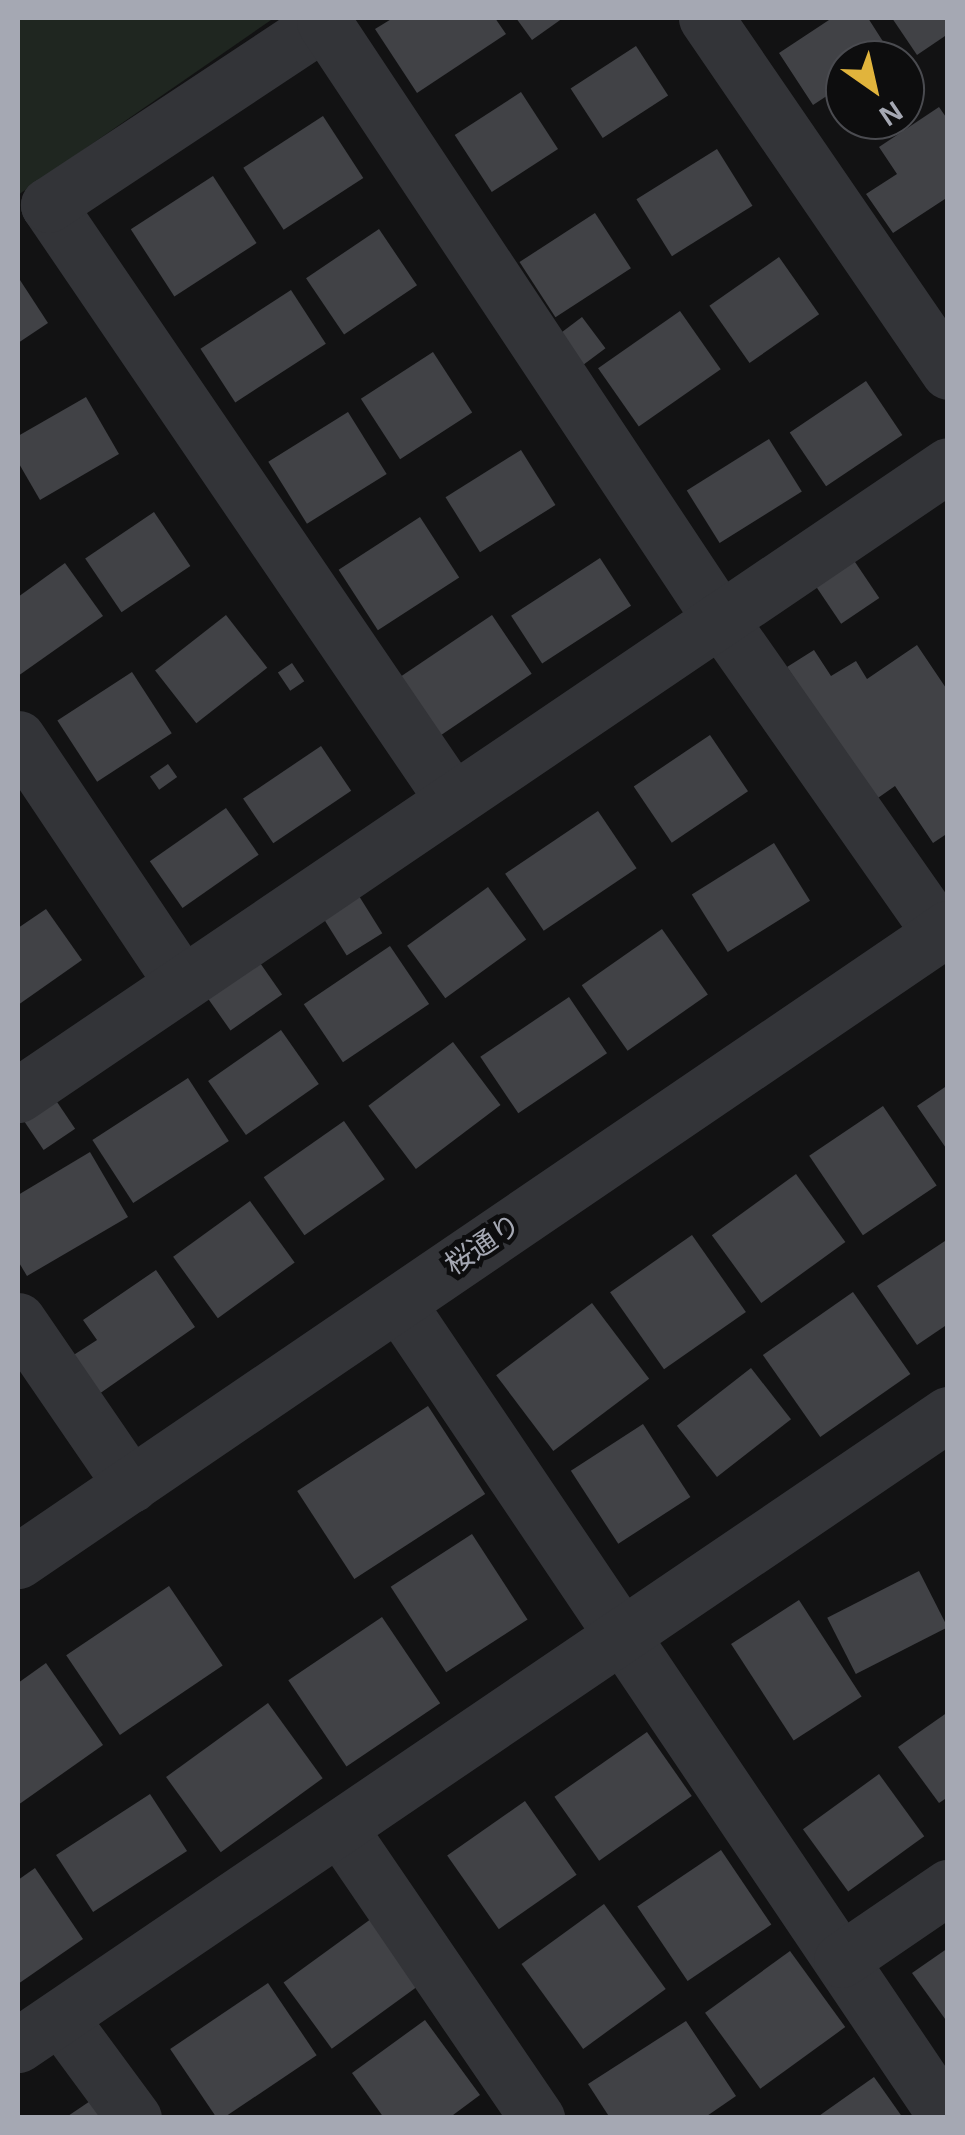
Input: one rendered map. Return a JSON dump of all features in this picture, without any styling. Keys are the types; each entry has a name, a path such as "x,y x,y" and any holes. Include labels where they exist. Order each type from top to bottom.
{"street":[{"path":"706,18 948,372"},
{"path":"453,800 48,205 324,22 720,620 944,931"},
{"path":"18,1095 948,465"},
{"path":"18,738 182,983"},
{"name":"桜通り","path":"18,1561 944,931"},
{"path":"398,1303 946,2118"},
{"path":"18,1320 131,1484"},
{"path":"134,2118 39,2032 948,1414"},
{"path":"340,1828 537,2118"},
{"path":"841,1960 948,1887"}],"shaded area":[{"path":"18,18 274,18 18,195"}],"building":[{"path":"393,18 495,18 506,34 417,93 375,29"},
{"path":"516,18 563,18 532,40"},
{"path":"832,18 868,18 882,40 825,40 825,97 813,105 779,53"},
{"path":"892,18 948,18 948,34 925,50 925,40 907,40"},
{"path":"636,46 668,95 603,138 571,88"},
{"path":"521,92 558,149 492,192 455,135"},
{"path":"939,107 948,120 948,197 893,233 866,194 897,174 879,147 890,140 925,140 925,116"},
{"path":"323,116 363,178 284,230 243,168"},
{"path":"717,149 753,206 672,256 636,199"},
{"path":"213,176 257,243 174,296 131,229"},
{"path":"595,213 631,268 555,317 520,262"},
{"path":"379,229 417,285 344,335 306,278"},
{"path":"779,257 819,314 750,363 709,306"},
{"path":"18,277 48,323 18,343"},
{"path":"291,290 326,344 235,402 200,349"},
{"path":"680,311 721,369 639,427 598,368"},
{"path":"582,317 605,348 574,372 551,340"},
{"path":"433,352 472,412 400,459 361,399"},
{"path":"866,381 902,435 826,486 790,432"},
{"path":"86,397 119,454 40,500 18,462 18,436"},
{"path":"348,412 387,474 307,524 268,462"},
{"path":"769,439 802,492 720,543 687,490"},
{"path":"521,450 555,505 480,552 446,497"},
{"path":"154,512 190,566 122,612 85,558"},
{"path":"420,517 459,577 378,630 339,570"},
{"path":"600,558 631,606 542,664 511,616"},
{"path":"853,559 879,598 841,624 815,585"},
{"path":"65,563 103,616 18,676 18,597"},
{"path":"226,615 267,668 196,723 155,670"},
{"path":"492,615 532,674 433,740 393,682"},
{"path":"917,645 948,691 948,833 933,843 895,786 875,800 787,667 814,650 831,676 856,661 867,679"},
{"path":"292,663 304,681 290,691 278,673"},
{"path":"132,672 172,733 97,782 57,720"},
{"path":"710,735 748,791 672,843 634,786"},
{"path":"321,746 351,791 273,843 243,799"},
{"path":"168,764 177,777 159,790 150,777"},
{"path":"226,808 259,855 183,908 150,861"},
{"path":"598,811 637,868 544,931 505,874"},
{"path":"774,843 810,901 728,952 692,894"},
{"path":"488,887 526,940 445,998 407,946"},
{"path":"359,896 382,933 347,956 323,918"},
{"path":"46,909 82,960 18,1005 18,928"},
{"path":"662,929 708,995 628,1051 582,985"},
{"path":"390,946 429,1004 343,1062 304,1004"},
{"path":"258,960 282,994 230,1031 206,996"},
{"path":"569,997 607,1053 518,1113 480,1057"},
{"path":"281,1030 319,1084 246,1135 208,1081"},
{"path":"453,1042 501,1105 416,1169 368,1106"},
{"path":"188,1078 229,1141 133,1203 92,1140"},
{"path":"948,1085 948,1151 917,1106"},
{"path":"55,1099 75,1129 44,1150 23,1120"},
{"path":"883,1106 937,1186 863,1235 809,1156"},
{"path":"344,1121 385,1179 304,1235 264,1177"},
{"path":"90,1152 128,1217 27,1276 18,1261 18,1195"},
{"path":"796,1174 845,1242 761,1303 712,1235"},
{"path":"250,1201 295,1262 218,1318 173,1257"},
{"path":"692,1235 746,1312 664,1369 610,1292"},
{"path":"948,1239 948,1324 917,1345 877,1286"},
{"path":"156,1270 195,1327 99,1394 72,1356 97,1340 83,1320"},
{"path":"853,1292 910,1374 820,1437 763,1355"},
{"path":"592,1303 649,1379 553,1451 496,1375"},
{"path":"751,1368 791,1419 717,1477 677,1426"},
{"path":"428,1406 485,1494 354,1579 297,1491"},
{"path":"643,1424 690,1497 618,1544 571,1471"},
{"path":"472,1534 528,1620 446,1672 391,1587"},
{"path":"919,1571 948,1627 856,1674 827,1618"},
{"path":"169,1586 223,1666 120,1735 66,1655"},
{"path":"799,1600 862,1696 794,1741 731,1644"},
{"path":"382,1617 440,1703 346,1766 288,1680"},
{"path":"46,1663 103,1745 18,1805 18,1683"},
{"path":"268,1703 323,1778 221,1852 166,1777"},
{"path":"948,1712 948,1797 939,1803 898,1747"},
{"path":"647,1732 692,1796 599,1861 554,1797"},
{"path":"879,1774 924,1836 848,1892 803,1829"},
{"path":"150,1794 187,1851 93,1912 56,1855"},
{"path":"525,1801 577,1875 499,1929 447,1855"},
{"path":"721,1850 771,1925 688,1981 637,1906"},
{"path":"35,1868 83,1939 18,1984 18,1880"},
{"path":"604,1904 666,1989 583,2049 521,1964"},
{"path":"375,1916 423,1982 332,2049 284,1982"},
{"path":"948,1948 948,2023 912,1973"},
{"path":"790,1951 845,2027 760,2089 705,2013"},
{"path":"268,1983 317,2055 223,2118 217,2118 170,2049"},
{"path":"425,2020 480,2095 449,2118 384,2118 352,2073"},
{"path":"686,2021 736,2096 704,2118 610,2118 588,2084"},
{"path":"874,2077 903,2118 816,2118"},
{"path":"108,2089 128,2118 65,2118"}]}
